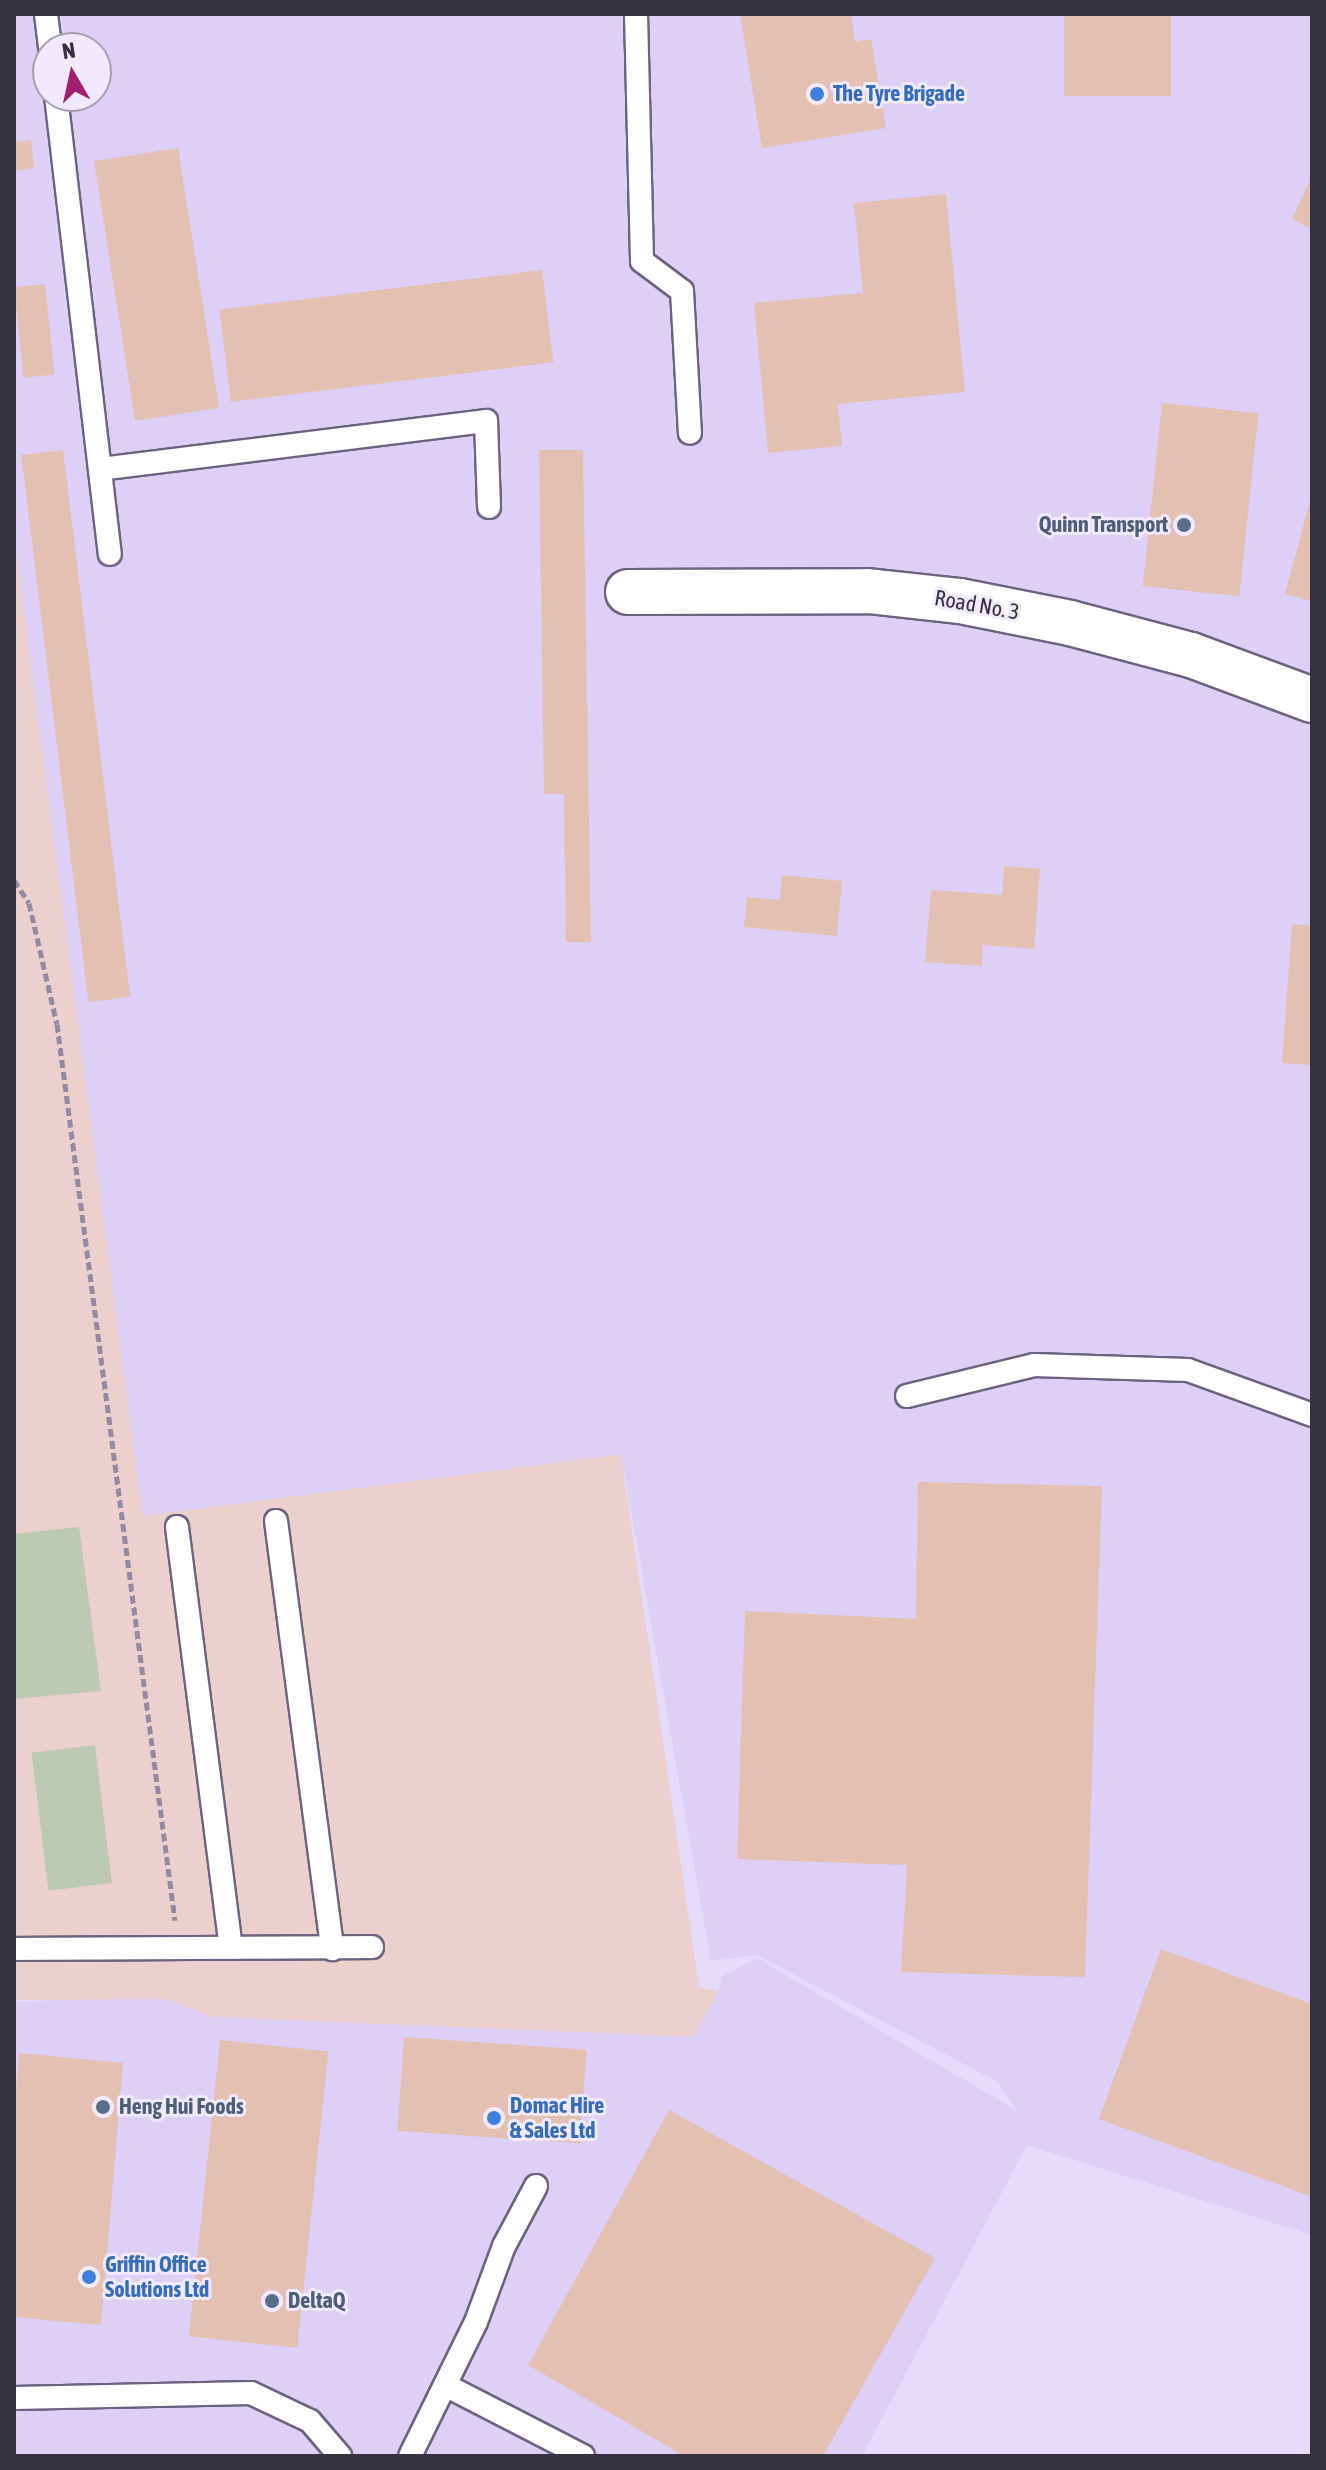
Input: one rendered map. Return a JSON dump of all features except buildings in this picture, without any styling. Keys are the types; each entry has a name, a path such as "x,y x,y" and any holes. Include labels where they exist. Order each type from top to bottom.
{"street":[{"name":"Road No. 3","path":"628,592 868,591 960,601 1070,623 1161,647 1312,700"}],"lane":[{"path":"636,14 642,261 682,291 690,433"},
{"path":"58,112 110,554"},
{"path":"100,469 486,421 489,507"},
{"path":"907,1396 1034,1365 1188,1370 1312,1415"},
{"path":"276,1521 332,1949"},
{"path":"177,1527 231,1948"},
{"path":"14,1949 372,1947"},
{"path":"410,2456 447,2386 476,2322 504,2246 536,2186"},
{"path":"447,2386 583,2456"},
{"path":"14,2398 251,2393 310,2421 340,2456"}],"path":[{"path":"14,880 29,903 57,1024 179,1949"}],"shaded area":[{"path":"14,14 1312,14 1312,2235 1027,2145 862,2456 14,2456 14,2001 166,1999 211,2017 693,2037 719,1991 721,1977 757,1958 1017,2111 998,2082 757,1955 711,1961 621,1454 143,1516 14,534"},
{"path":"14,534 143,1515 621,1454 699,1987 719,1991 693,2037 211,2017 166,1999 14,2000"}],"green space":[{"path":"79,1527 101,1691 14,1699 14,1534"},
{"path":"95,1745 112,1883 48,1891 31,1753"}],"place":[{"name":"The Tyre Brigade","path":"817,94"},
{"name":"Quinn Transport","path":"1184,525"},
{"name":"Heng Hui Foods","path":"103,2107"},
{"name":"Domac Hire & Sales Ltd","path":"494,2118"},
{"name":"Griffin Office Solutions Ltd","path":"89,2277"},
{"name":"DeltaQ","path":"272,2301"}]}
